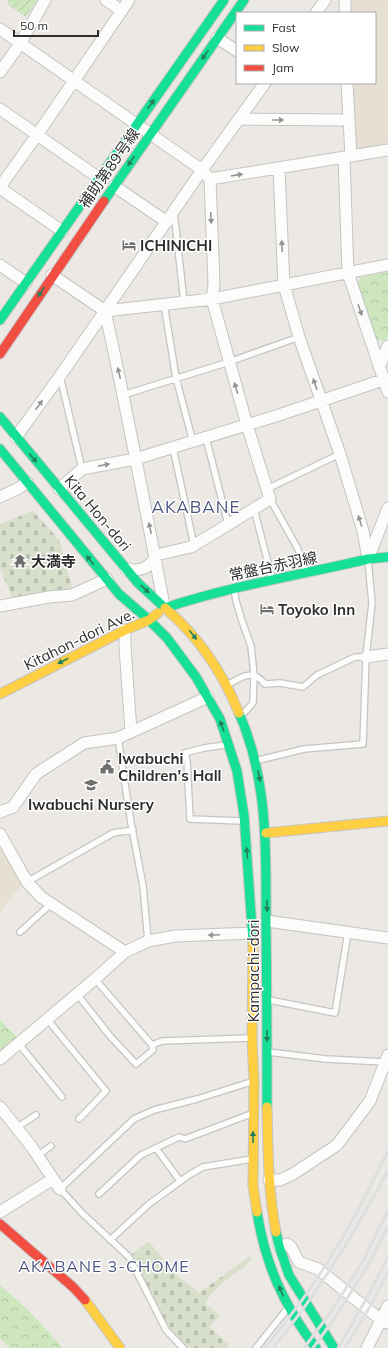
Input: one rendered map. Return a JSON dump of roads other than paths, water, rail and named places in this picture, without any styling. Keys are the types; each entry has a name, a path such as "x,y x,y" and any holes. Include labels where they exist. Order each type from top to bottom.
{"main road":[{"name":"補助第89号線","path":"0,320 224,0"},
{"name":"補助第89号線","path":"0,354 52,275 244,0"},
{"name":"Kita Hon-dori","path":"0,417 126,569 165,608"},
{"path":"0,449 133,610 165,608"},
{"name":"常盤台赤羽線","path":"165,608 191,598 234,588 368,559 388,557"},
{"path":"149,620 165,608"},
{"name":"Kampachi-dori","path":"165,608 188,628 227,685 242,716 256,761 264,798 266,833 267,1052 269,1180 271,1207 279,1246 289,1275 334,1348"},
{"name":"Kampachi-dori","path":"133,610 149,620 167,638 196,677 220,719 237,771 244,821 253,931 252,1038 254,1082 253,1158 255,1201 263,1241 280,1292 288,1308 316,1348"},
{"name":"Kitahon-dori Ave.","path":"1,691 125,630 149,620"},
{"path":"266,833 388,821"},
{"path":"253,931 267,925"},
{"path":"0,1224 77,1292 98,1316 120,1348"}],"street":[{"path":"0,72 20,44 45,0"},
{"path":"106,0 122,11"},
{"path":"62,231 0,187 129,0"},
{"path":"317,12 326,0"},
{"path":"345,0 345,12"},
{"path":"0,29 202,170 210,179 214,284 212,299 247,425 269,494 254,509 191,547 156,555 147,567 137,570 126,569"},
{"path":"217,38 236,50"},
{"path":"16,437 105,312 202,170 264,84"},
{"path":"347,84 349,120 348,273 388,392"},
{"path":"0,110 99,178"},
{"path":"239,119 349,120"},
{"path":"210,179 388,150"},
{"path":"278,169 284,285 299,337 340,454 363,531 368,559"},
{"path":"114,186 167,222"},
{"path":"0,265 26,283"},
{"path":"52,275 105,312 212,299 388,265"},
{"path":"105,312 156,555 165,608"},
{"path":"380,367 388,346"},
{"path":"59,489 82,469 136,459 247,425 383,380"},
{"path":"0,496 20,488 27,482"},
{"path":"368,559 388,508"},
{"path":"0,606 49,597 72,596 106,579"},
{"path":"125,630 131,732"},
{"path":"366,656 388,654"},
{"path":"0,812 13,807 36,774 84,743 118,738 208,697"},
{"path":"0,834 27,882 41,897 125,952"},
{"path":"267,925 348,932 388,938"},
{"path":"0,1059 78,994 125,952 148,941 175,936 253,931"},
{"path":"269,1180 280,1180 294,1174 337,1145 370,1100 387,1058"},
{"path":"0,1107 60,1189"},
{"path":"0,1212 53,1179"},
{"path":"279,1246 287,1244 291,1247 299,1262 318,1269 384,1322"},
{"path":"367,1348 384,1322 388,1306"}],"lane":[{"path":"174,212 184,302"},
{"path":"164,304 176,378 193,442"},
{"path":"123,395 229,362 299,337"},
{"path":"60,376 82,469"},
{"path":"206,438 228,524"},
{"path":"173,448 194,545"},
{"path":"305,573 298,549 269,494 340,454"},
{"path":"254,509 272,580"},
{"path":"256,761 304,749 363,744 366,656 372,604 368,559"},
{"path":"234,588 242,621 252,646 254,675 253,703 242,716"},
{"path":"227,685 241,677 254,675 260,677 265,684 280,683 303,687 317,675 355,657 366,656"},
{"path":"118,738 143,886 148,941"},
{"path":"229,744 185,753 187,761 190,819 244,821"},
{"path":"27,882 113,833 133,830"},
{"path":"20,932 50,904"},
{"path":"267,1000 335,1013 348,932"},
{"path":"78,994 110,1036 136,1064 154,1050 152,1045 95,979"},
{"path":"47,1019 106,1091 79,1119"},
{"path":"152,1045 162,1041 252,1038"},
{"path":"18,1043 62,1097"},
{"path":"267,1052 326,1059 387,1058"},
{"path":"183,1348 166,1330 129,1257 83,1214 60,1189 134,1119 154,1110 254,1082"},
{"path":"99,1194 141,1155 179,1137 185,1139 253,1113"},
{"path":"16,1128 36,1115"},
{"path":"37,1156 50,1146"},
{"path":"156,1148 180,1181"},
{"path":"110,1240 149,1204 180,1181 203,1167 253,1158"},
{"path":"256,1348 288,1308"}],"railway":[{"path":"265,1348 299,1304 328,1262 355,1215 388,1151"},
{"path":"273,1348 290,1327 335,1262 388,1170"},
{"path":"304,1348 330,1313 362,1263 388,1210"},
{"path":"313,1348 334,1319 367,1267 388,1226"},
{"path":"338,1348 388,1257"},
{"path":"345,1348 371,1305 388,1272"}],"place":[{"name":"ICHINICHI","path":"129,245"},
{"name":"大満寺","path":"20,561"},
{"name":"Toyoko Inn","path":"267,609"},
{"name":"Iwabuchi Children's Hall","path":"107,767"},
{"name":"Iwabuchi Nursery","path":"91,785"}],"district":[{"name":"AKABANE","path":"196,506"},
{"name":"AKABANE 3-CHOME","path":"104,1266"}]}
